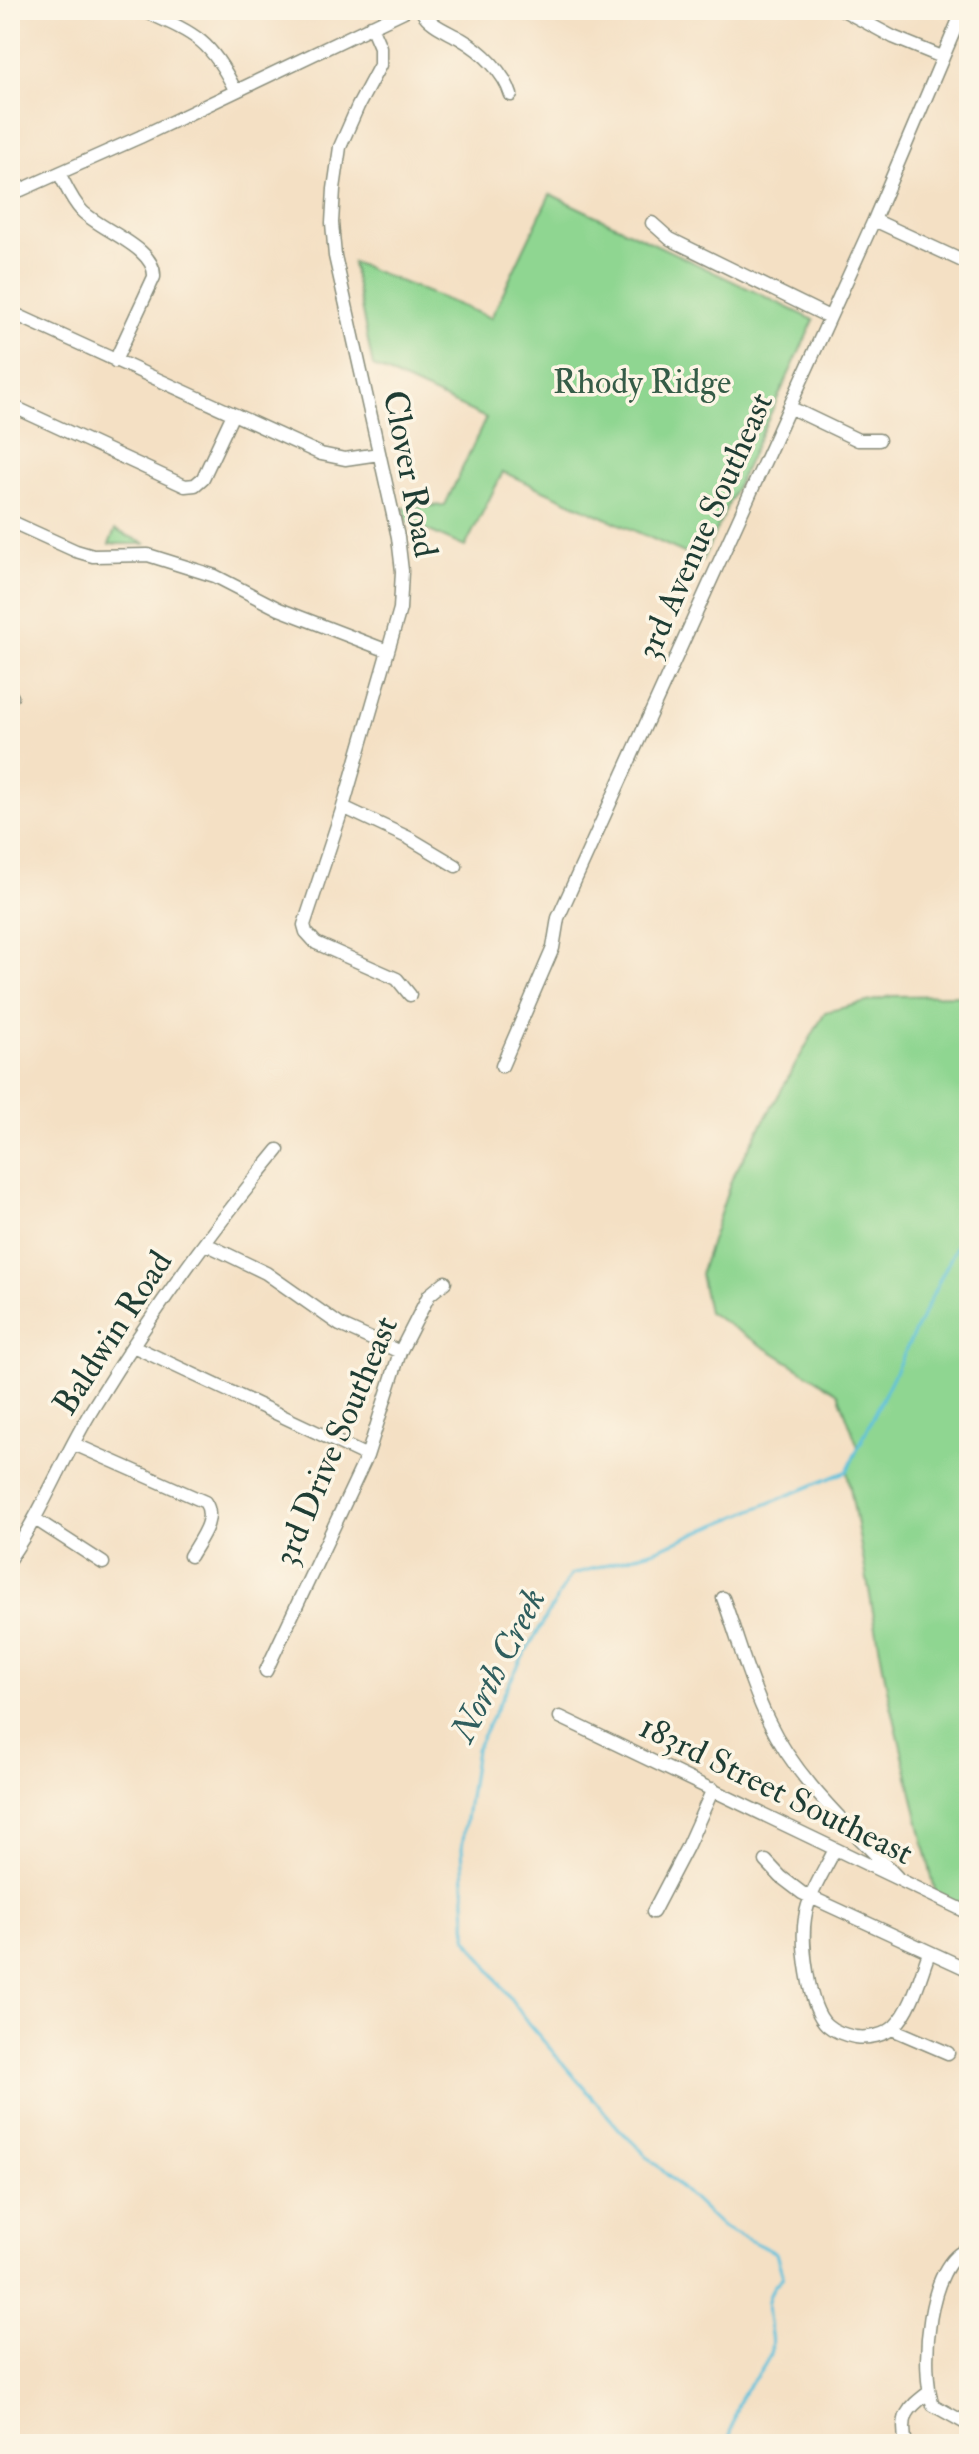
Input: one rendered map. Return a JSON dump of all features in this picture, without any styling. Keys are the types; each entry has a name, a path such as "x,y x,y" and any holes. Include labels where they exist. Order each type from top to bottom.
{"street":[{"path":"142,10 203,40 219,58 235,90"},
{"path":"21,190 406,10"},
{"path":"421,10 430,22 476,49 501,74 511,95"},
{"path":"843,10 893,37 942,57"},
{"name":"3rd Avenue Southeast","path":"502,1066 553,948 558,918 874,220 963,10"},
{"name":"Clover Road","path":"371,26 380,47 380,65 340,147 332,223 335,256 398,537 402,571 400,609 343,807 305,918 306,932 316,943 397,979 410,995"},
{"path":"59,173 86,215 152,261 154,277 115,361"},
{"path":"874,220 969,264"},
{"path":"652,223 670,239 829,317"},
{"path":"19,316 333,458 355,459 379,454"},
{"path":"10,405 178,484 195,485 203,478 233,414"},
{"path":"789,407 858,440 879,440"},
{"path":"10,521 93,556 148,555 215,576 279,609 388,651"},
{"path":"343,807 409,838 456,866"},
{"name":"Baldwin Road","path":"10,1558 35,1519 93,1408 133,1346 236,1201 278,1150"},
{"path":"206,1244 266,1273 340,1325 400,1352"},
{"name":"3rd Drive Southeast","path":"266,1671 367,1456 400,1352 429,1295 445,1282"},
{"path":"133,1346 367,1456"},
{"path":"74,1444 205,1502 211,1518 190,1556"},
{"path":"35,1519 103,1563"},
{"path":"723,1598 767,1719 788,1756 841,1819 902,1882"},
{"name":"183rd Street Southeast","path":"560,1717 969,1913"},
{"path":"653,1912 713,1789"},
{"path":"835,1849 805,1914 804,1933 816,2009 826,2024 843,2035 862,2038 892,2029 906,2012 929,1953"},
{"path":"766,1861 781,1877 812,1898 969,1970"},
{"path":"892,2029 948,2053"},
{"path":"969,2249 951,2258 941,2274 934,2298 926,2378 933,2405 969,2425"},
{"path":"906,2444 903,2429 905,2417 910,2406 928,2393"}],"green space":[{"name":"Rhody Ridge","path":"550,194 814,320 702,561 503,472 465,547 407,521 404,508 445,505 486,418 373,366 352,262 491,318"},
{"path":"115,530 146,544 109,544"},
{"path":"969,995 969,1914 937,1899 887,1688 847,1471 858,1447 838,1393 708,1312 700,1274 732,1178 825,1012 892,996"}],"waterway":[{"name":"North Creek","path":"729,2444 739,2400 770,2354 772,2344 767,2306 769,2296 783,2277 776,2253 722,2227 621,2131 528,2023 467,1938 462,1847 476,1749 521,1660 571,1575 655,1550 847,1471 969,1220"}]}
